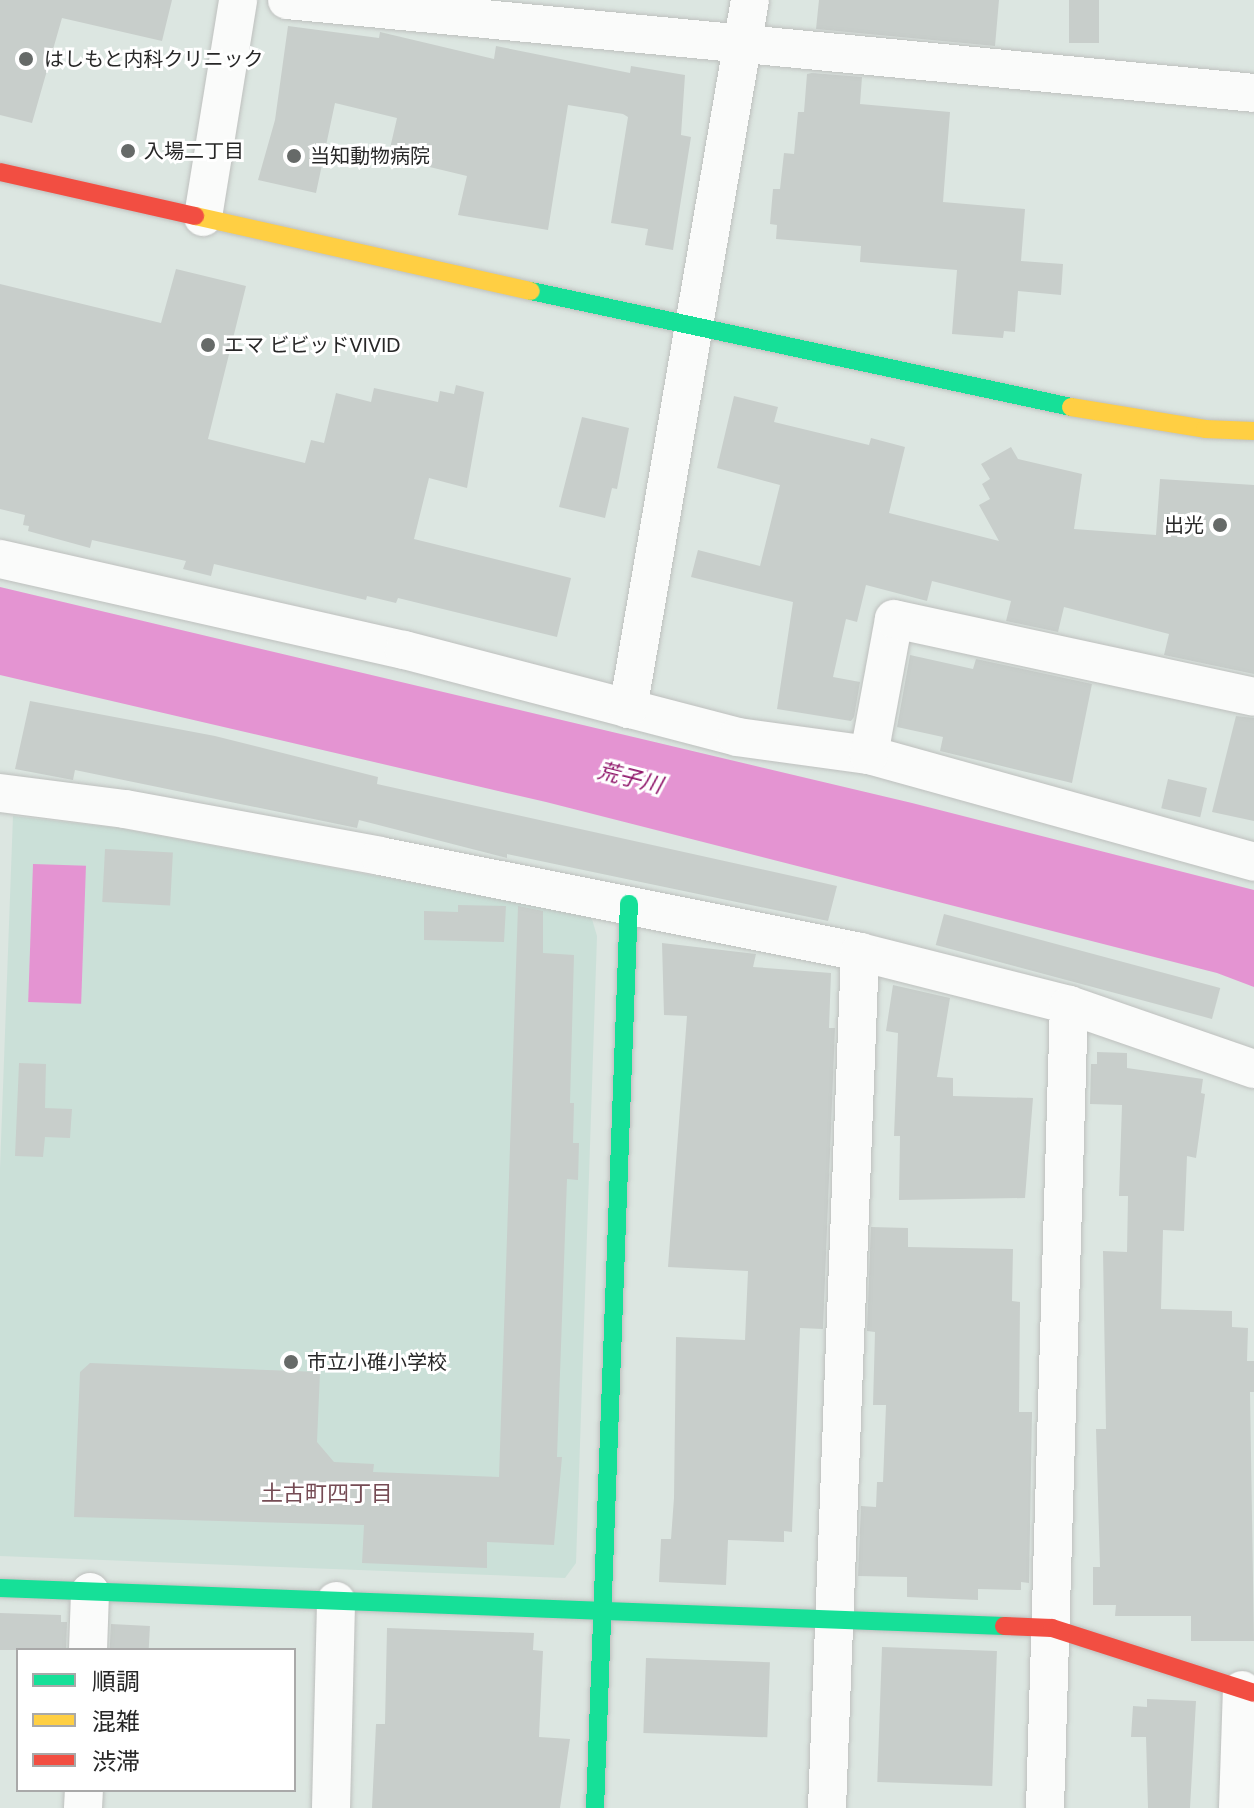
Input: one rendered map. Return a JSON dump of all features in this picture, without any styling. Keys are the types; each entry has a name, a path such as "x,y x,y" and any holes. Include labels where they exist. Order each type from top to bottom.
{"street":[{"path":"203,217 238,0"},
{"path":"287,0 1254,93"},
{"path":"628,709 690,326 750,0"},
{"path":"0,172 690,326 1082,409 1205,429 1254,431"},
{"path":"0,559 404,650 737,737 869,755 1254,862"},
{"path":"869,755 894,619 1254,697"},
{"path":"0,793 125,809 629,904 860,952 1069,1005 1254,1069"},
{"path":"595,1808 629,904"},
{"path":"827,1808 860,952"},
{"path":"1045,1808 1069,1005"},
{"path":"0,1588 1052,1628 1248,1691 1238,1808"},
{"path":"88,1648 90,1592"},
{"path":"331,1808 336,1601"}],"shaded area":[{"name":"市立小碓小学校","path":"13,816 118,828 591,916 597,936 576,1563 565,1578 0,1556 0,1169"}],"water":[{"name":"荒子川","path":"0,587 912,803 1254,890 1254,987 1217,973 546,802 0,675"},
{"path":"33,864 86,866 81,1004 28,1002"}],"building":[{"name":"はしもと内科クリニック","path":"0,0 172,0 162,41 62,18 32,123 0,115"},
{"path":"819,0 999,0 995,46 816,29"},
{"path":"1069,0 1099,0 1099,43 1069,43"},
{"path":"288,26 379,38 380,32 494,59 496,46 630,73 631,66 685,75 681,135 691,137 673,250 645,245 648,229 611,223 628,117 623,114 568,105 548,230 458,215 467,176 388,157 397,118 335,103 316,193 258,180 275,120"},
{"path":"807,74 862,77 860,104 950,112 943,202 1025,209 1021,261 1063,264 1061,295 1018,291 1015,332 1004,331 1003,338 952,334 957,270 860,262 861,246 776,239 777,225 770,224 773,189 780,189 784,153 794,154 798,112 804,112"},
{"path":"176,269 246,286 208,439 305,463 311,440 324,443 336,393 371,402 374,388 438,402 440,391 454,394 456,385 484,392 467,488 429,478 414,539 571,578 557,637 398,598 396,603 367,596 366,600 214,564 211,576 183,569 186,561 92,540 90,548 28,531 29,526 23,525 25,515 0,509 0,284 161,323"},
{"path":"734,396 778,407 774,422 869,445 871,438 905,447 889,513 999,541 979,505 990,499 982,484 990,479 981,464 1011,447 1018,459 1082,474 1074,529 1156,535 1160,479 1254,485 1254,674 1164,655 1169,634 1064,607 1058,632 1006,621 1011,601 932,581 927,601 866,585 857,622 846,619 833,677 860,682 854,717 851,721 777,709 793,602 691,577 698,550 760,566 780,485 717,468"},
{"path":"582,417 629,428 617,489 612,488 605,518 559,507"},
{"path":"910,655 973,669 976,659 1092,684 1072,783 940,751 943,737 897,727"},
{"path":"30,701 215,736 378,777 377,784 837,886 828,921 507,854 507,858 359,820 357,828 75,770 73,780 15,769"},
{"path":"1236,716 1254,718 1254,821 1212,812"},
{"path":"1168,779 1207,788 1200,817 1161,808"},
{"path":"105,849 173,853 170,905 102,902"},
{"path":"458,905 506,906 504,942 424,940 424,911 458,912"},
{"path":"518,906 543,911 543,953 574,955 570,1103 574,1103 573,1143 579,1143 578,1180 567,1179 557,1457 562,1457 554,1545 487,1542 487,1568 362,1563 364,1525 74,1517 80,1372 90,1363 320,1372 317,1442 334,1462 374,1464 373,1472 499,1477"},
{"path":"944,914 1220,988 1212,1019 936,945"},
{"path":"662,943 756,954 753,967 831,973 829,1028 835,1028 823,1329 800,1328 792,1532 784,1531 784,1542 728,1540 726,1585 659,1582 661,1539 671,1539 674,1498 676,1337 745,1340 748,1271 668,1267 687,1016 664,1015"},
{"path":"893,985 950,998 937,1077 953,1078 953,1096 1033,1098 1025,1198 899,1200 900,1136 894,1136 898,1033 886,1031"},
{"path":"1097,1052 1127,1053 1127,1068 1203,1079 1201,1093 1205,1094 1196,1158 1187,1156 1184,1231 1163,1230 1161,1309 1232,1311 1232,1327 1248,1328 1247,1361 1254,1361 1254,1392 1250,1392 1254,1641 1191,1641 1191,1616 1115,1616 1116,1605 1093,1605 1093,1567 1100,1567 1096,1429 1106,1429 1103,1251 1127,1252 1128,1196 1119,1196 1122,1105 1090,1104 1091,1064 1097,1064"},
{"path":"19,1063 46,1064 45,1108 72,1109 70,1138 45,1137 43,1157 15,1156"},
{"path":"871,1227 908,1228 908,1247 1013,1249 1012,1301 1020,1302 1019,1412 1032,1412 1029,1583 1021,1582 1021,1590 978,1589 978,1600 907,1597 907,1577 858,1576 861,1506 876,1507 877,1482 883,1482 886,1405 873,1405 875,1332 867,1331"},
{"path":"0,1613 61,1615 61,1622 67,1622 66,1648 0,1650"},
{"path":"111,1624 150,1626 149,1648 110,1648"},
{"path":"387,1628 534,1633 533,1650 543,1651 539,1737 570,1739 560,1808 372,1808 376,1724 385,1724"},
{"path":"882,1647 997,1651 992,1786 877,1782"},
{"path":"646,1658 770,1662 767,1737 643,1733"},
{"path":"1147,1699 1196,1701 1190,1808 1148,1808 1146,1737 1131,1737 1133,1706 1147,1707"}],"traffic: fast":[{"path":"531,291 1071,407"},
{"path":"595,1808 629,904"},
{"path":"0,1588 1004,1626"}],"traffic: slow":[{"path":"195,216 531,291"},
{"path":"1071,407 1205,429 1254,431"}],"traffic: jam":[{"path":"0,172 195,216"},
{"path":"1004,1626 1052,1628 1254,1693"}],"place":[{"name":"はしもと内科クリニック","path":"26,59"},
{"name":"入場二丁目","path":"128,151"},
{"name":"当知動物病院","path":"294,156"},
{"name":"エマ ビビッドVIVID","path":"208,345"},
{"name":"出光","path":"1220,525"},
{"name":"市立小碓小学校","path":"291,1362"}],"district":[{"name":"土古町四丁目","path":"327,1494"}]}
